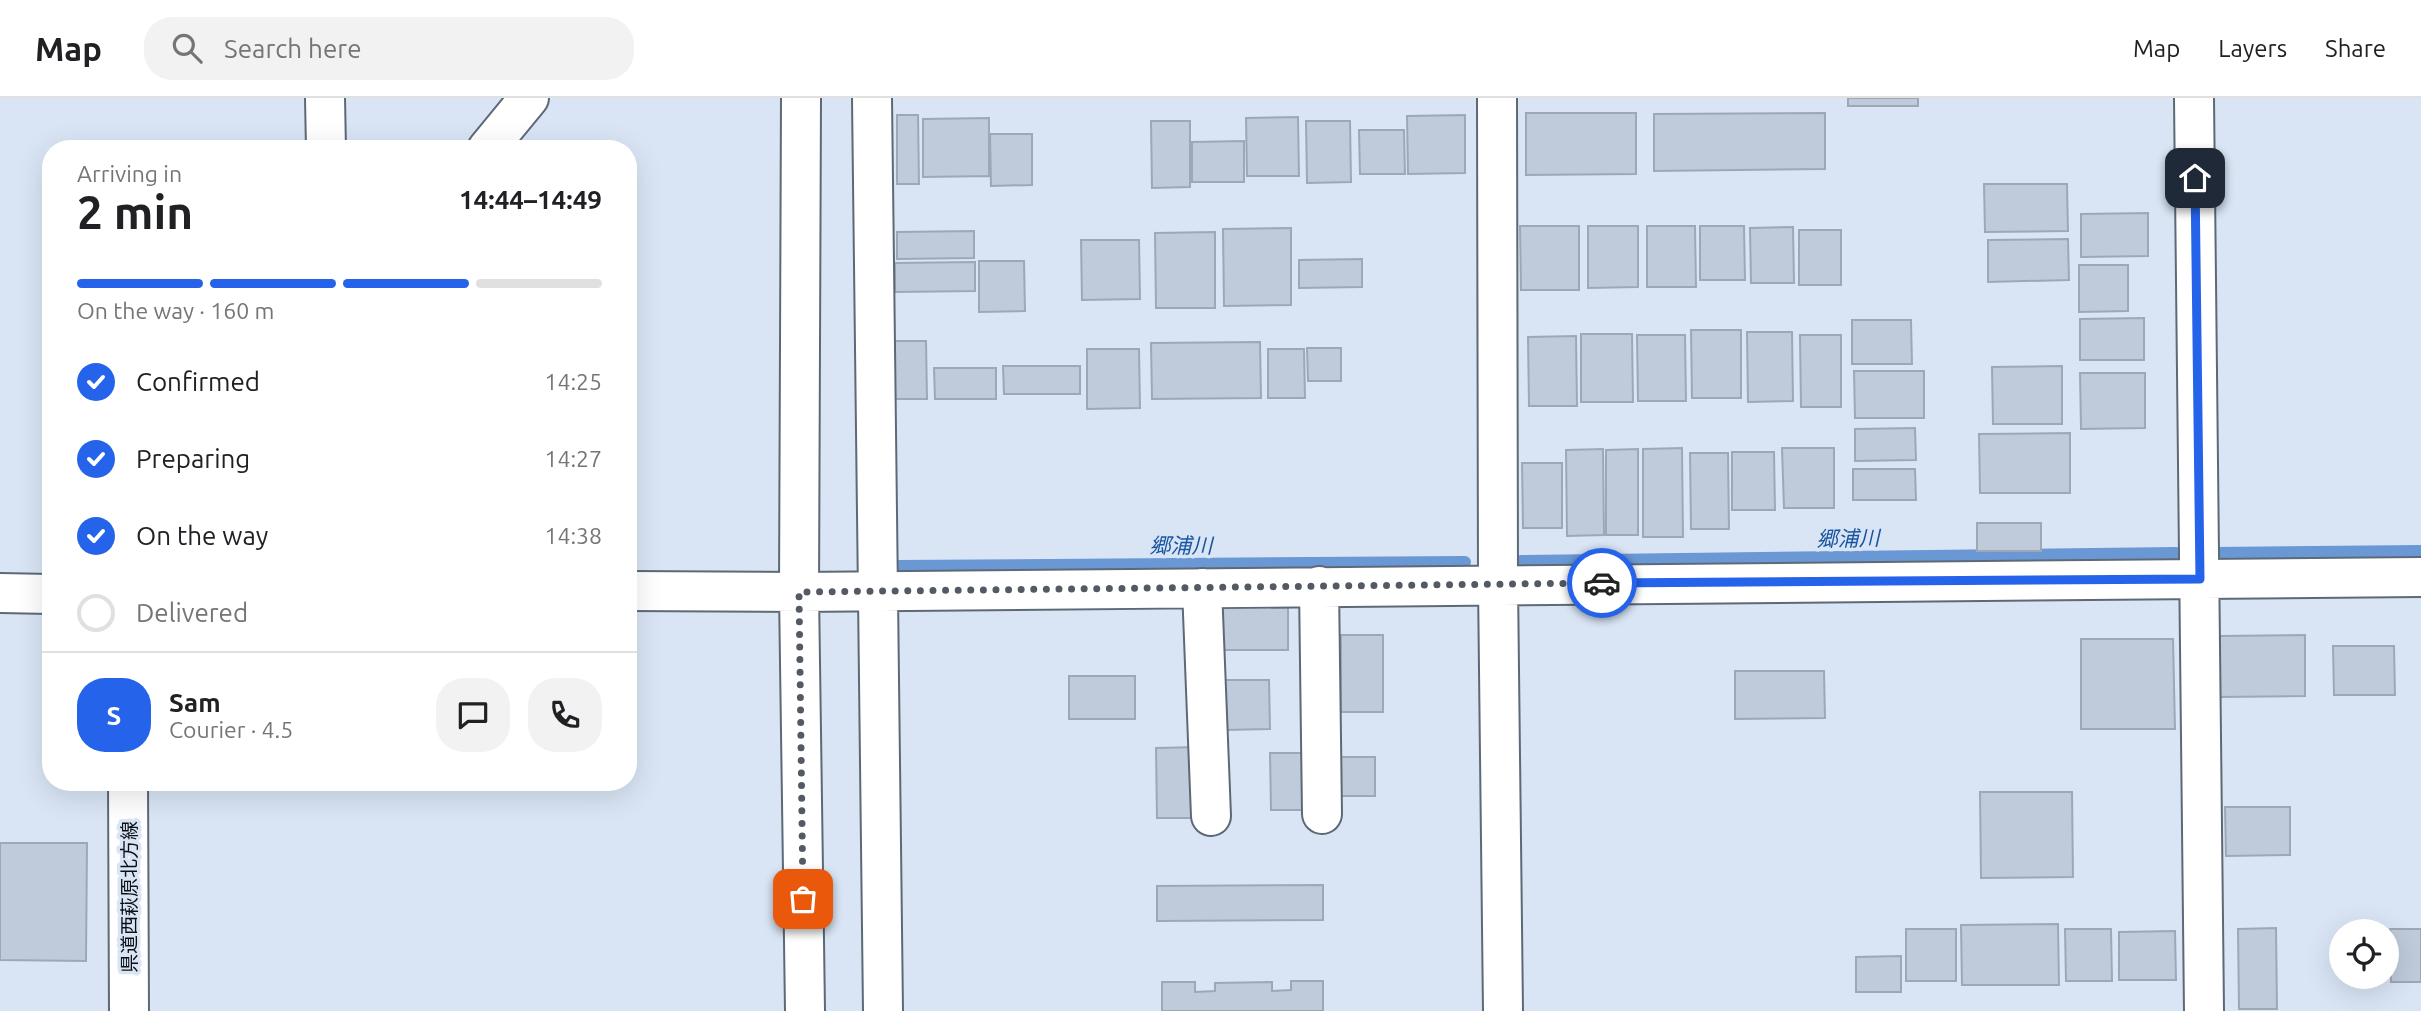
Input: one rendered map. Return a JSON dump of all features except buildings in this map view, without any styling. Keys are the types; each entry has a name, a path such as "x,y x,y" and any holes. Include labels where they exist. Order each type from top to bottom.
{"street":[{"path":"325,98 326,140"},
{"path":"494,140 529,98"},
{"path":"801,98 799,592 805,1011"},
{"path":"872,98 883,1011"},
{"path":"1497,98 1498,584 1503,1011"},
{"path":"2194,98 2204,1011"},
{"path":"637,591 799,592 2421,577"},
{"path":"1319,586 1322,814"},
{"path":"1202,587 1211,816"},
{"path":"0,593 42,594"},
{"name":"県道西萩原北方線","path":"128,791 130,1011"}],"waterway":[{"name":"郷浦川","path":"2215,553 2421,551"},
{"name":"郷浦川","path":"1521,561 2176,553"},
{"name":"郷浦川","path":"897,566 1465,562"}],"way so far":[{"path":"803,899 799,592 1602,583"}],"route":[{"path":"1602,583 2200,579 2195,178"}]}
